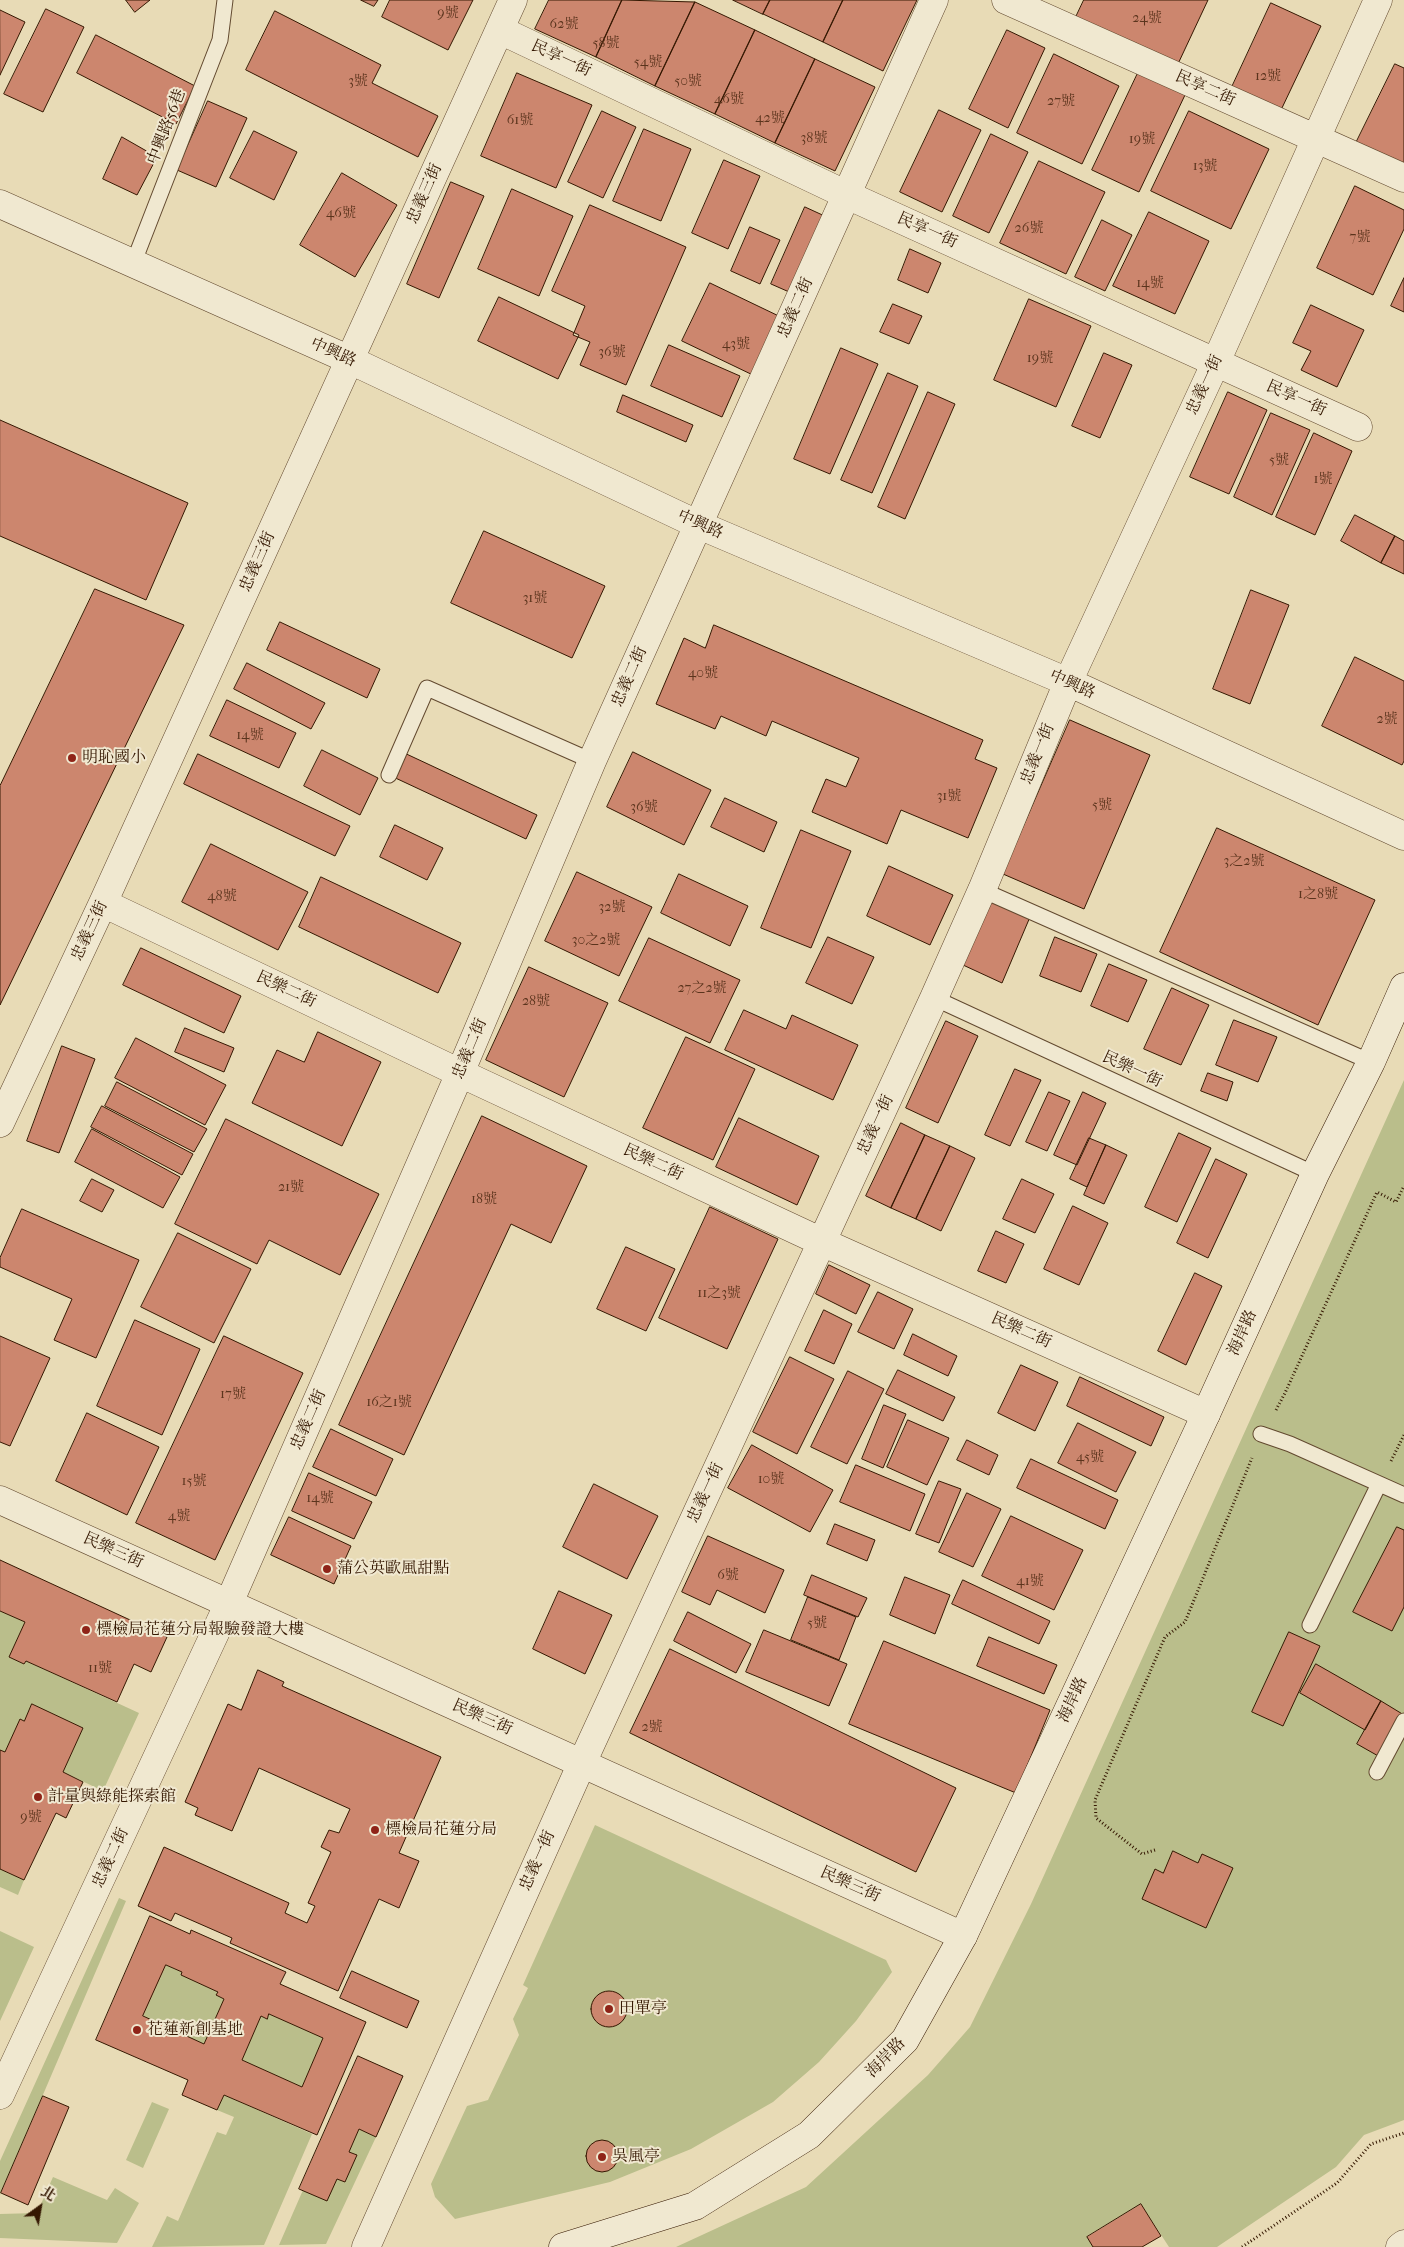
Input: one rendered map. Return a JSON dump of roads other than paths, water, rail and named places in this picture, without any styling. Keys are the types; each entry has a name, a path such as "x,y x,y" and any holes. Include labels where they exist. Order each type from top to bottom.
{"street":[{"name":"忠義三街","path":"0,1123 103,903 513,0"},
{"name":"忠義二街","path":"0,2095 229,1603 460,1073 592,761 934,0"},
{"name":"民享二街","path":"1006,0 1404,178"},
{"name":"忠義一街","path":"366,2247 582,1763 934,998 982,890 1068,682 1216,362 1378,0"},
{"name":"民享一街","path":"500,30 847,195 1358,427"},
{"name":"中興路","path":"0,204 350,360 699,525 1068,682 1404,836"},
{"name":"民樂二街","path":"103,903 460,1073 822,1242 1206,1414"},
{"name":"海岸路","path":"563,2247 695,2206 809,2135 905,2040 963,1936 1206,1414 1315,1174 1371,1062 1404,987"},
{"name":"民樂三街","path":"0,1500 963,1936"},
{"path":"1400,2247 1404,2244"}],"lane":[{"name":"中興路56巷","path":"133,264 220,40 225,0"},
{"path":"389,775 427,688 592,761"},
{"path":"982,890 1371,1062"},
{"name":"民樂一街","path":"934,998 1315,1174"},
{"path":"1261,1434 1290,1444 1404,1495"},
{"path":"1310,1625 1379,1484"},
{"path":"1377,1772 1404,1721"}],"place":[{"name":"明恥國小","path":"72,758"},
{"name":"蒲公英歐風甜點","path":"327,1569"},
{"name":"標檢局花蓮分局報驗發證大樓","path":"86,1630"},
{"name":"計量與綠能探索館","path":"38,1797"},
{"name":"標檢局花蓮分局","path":"375,1830"},
{"name":"田單亭","path":"609,2009"},
{"name":"花蓮新創基地","path":"137,2030"},
{"name":"吳風亭","path":"602,2157"}]}
